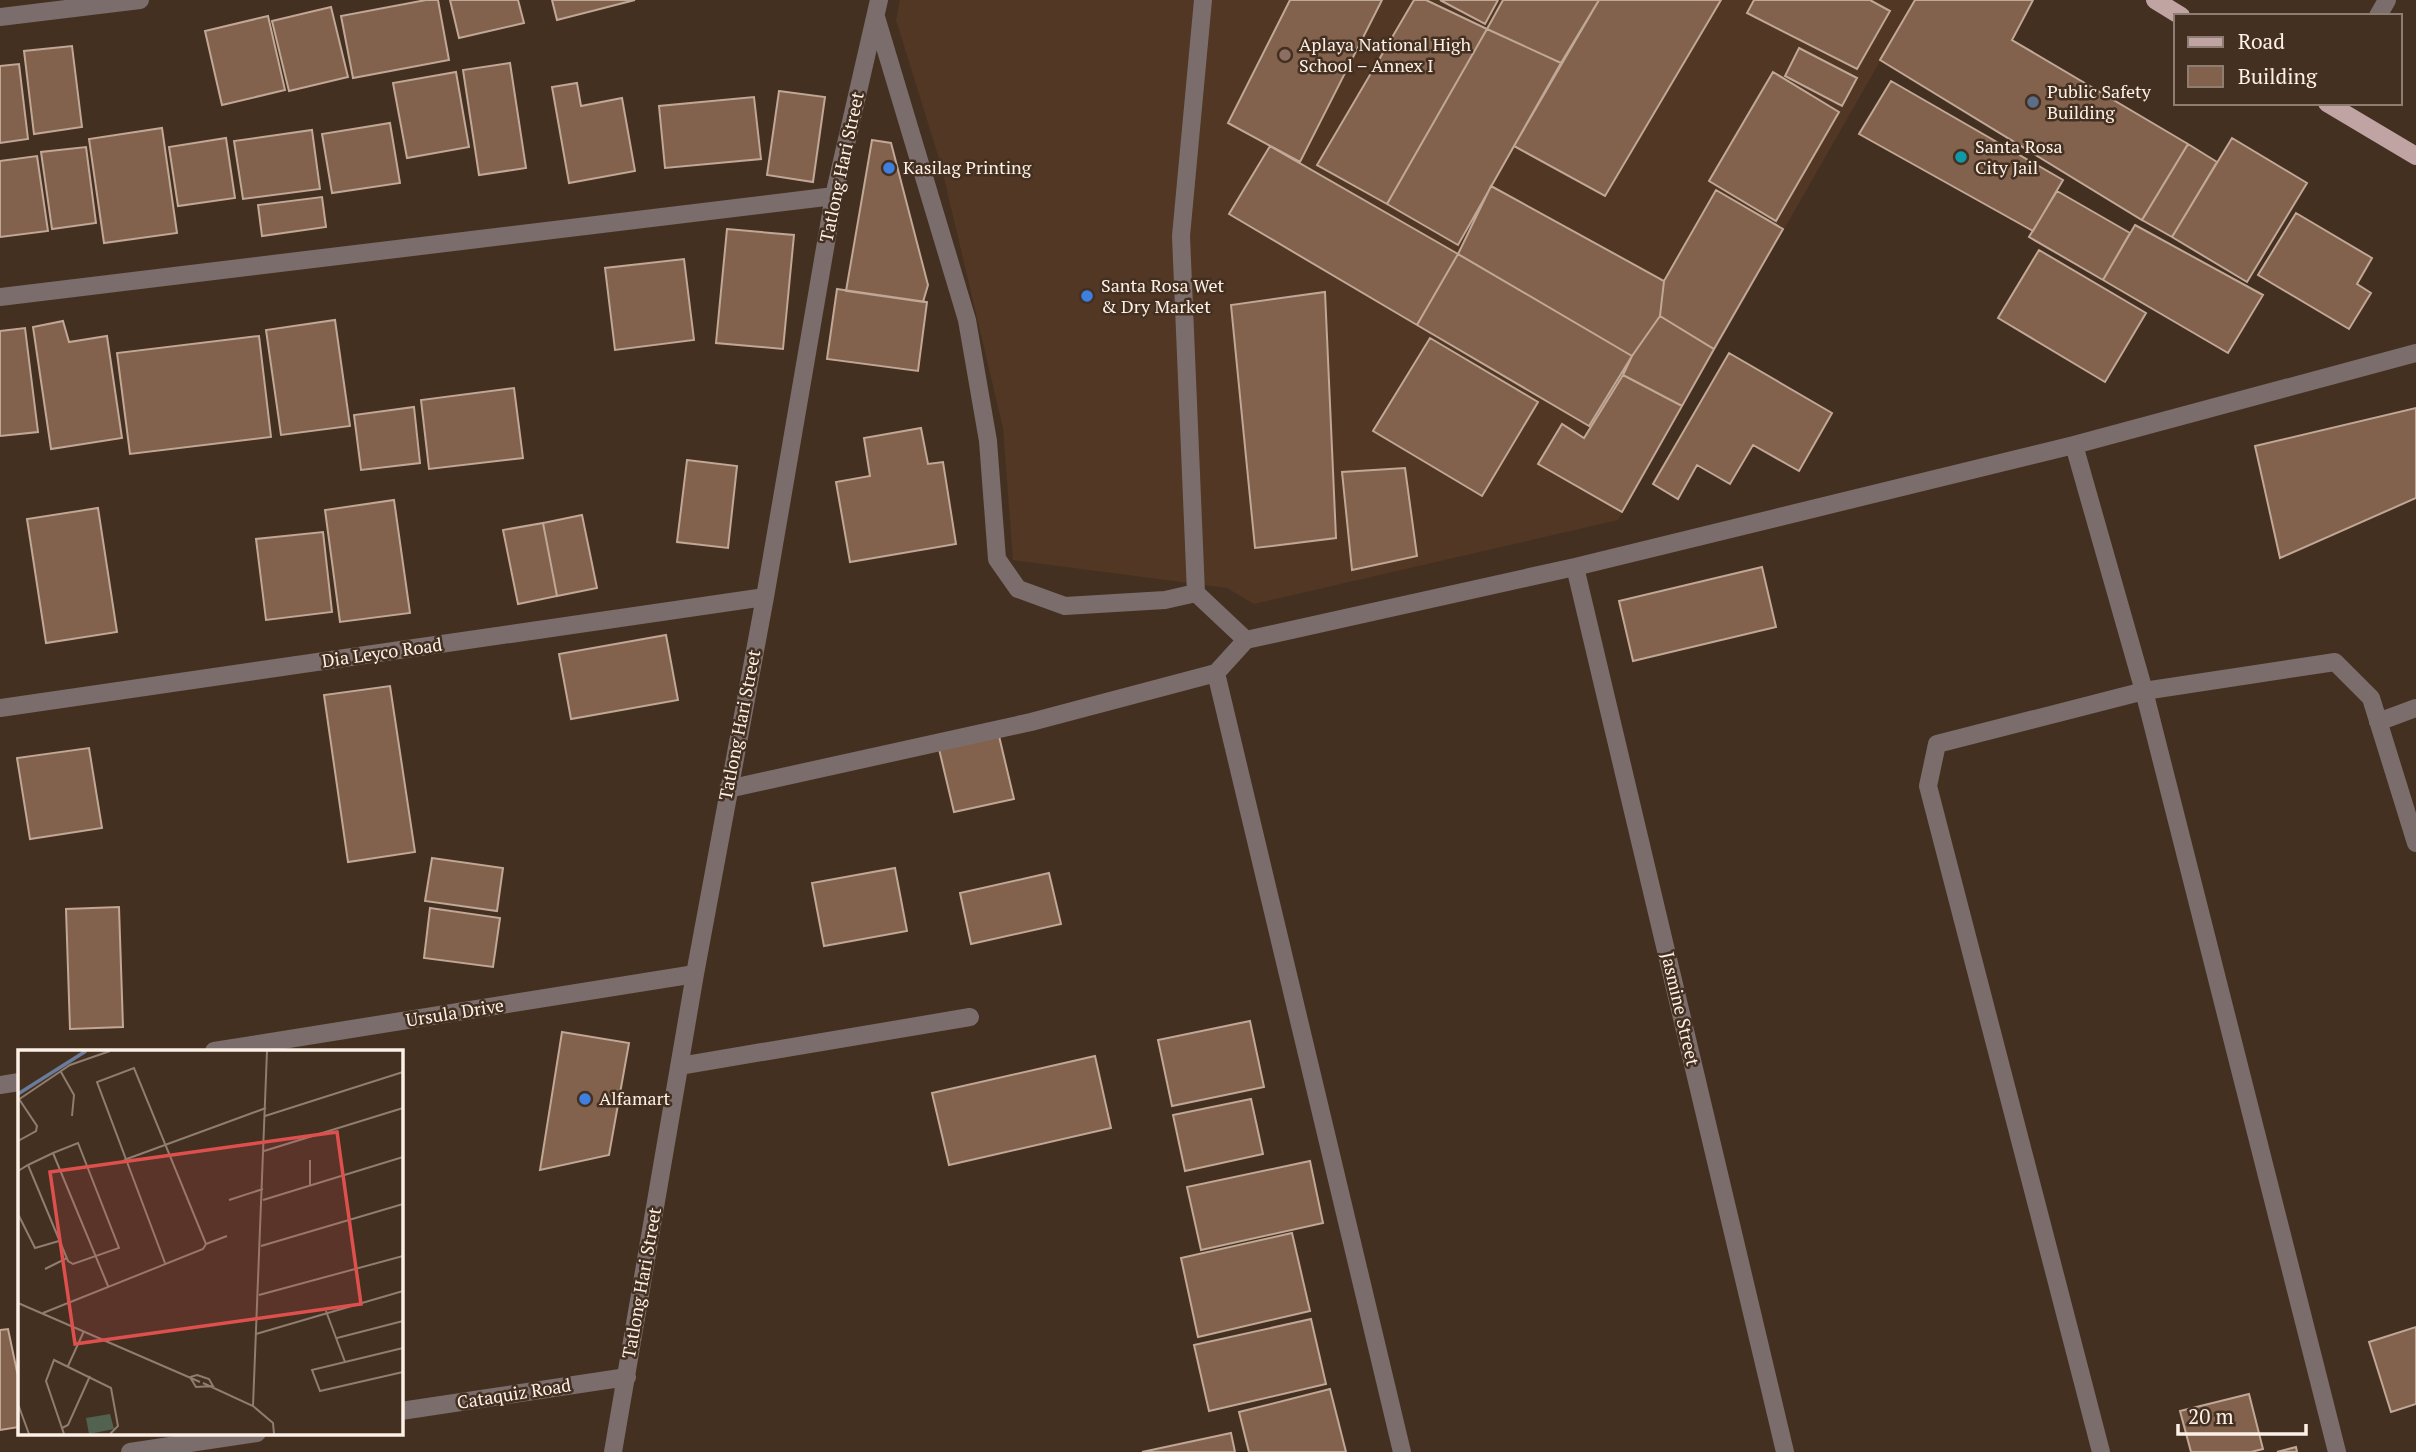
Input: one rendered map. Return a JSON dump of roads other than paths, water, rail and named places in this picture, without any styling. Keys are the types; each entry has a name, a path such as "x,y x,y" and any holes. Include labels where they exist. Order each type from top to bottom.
{"main road":[{"path":"2155,0 2178,14"},
{"path":"2330,105 2416,156"}],"street":[{"path":"0,16 139,0"},
{"path":"1203,0 1181,236 1196,593 1246,640"},
{"path":"878,9 967,320 988,441 997,559 1018,589 1065,606 1165,600 1196,593"},
{"name":"Tatlong Hari Street","path":"613,1452 834,196 878,9"},
{"path":"0,297 834,196"},
{"path":"728,789 1031,722 1216,673 1246,640 1575,567 2074,445 2416,354"},
{"path":"2074,445 2144,691 2337,1452"},
{"name":"Jasmine Street","path":"1575,567 1785,1452"},
{"name":"Dia Leyco Road","path":"0,709 765,597"},
{"path":"2101,1452 1928,786 1937,744 2144,691 2335,662 2371,698 2416,843"},
{"path":"1216,673 1402,1452"},
{"path":"2378,722 2416,709"},
{"name":"Ursula Drive","path":"226,1050 286,1045 695,974"},
{"path":"679,1066 970,1017"},
{"path":"0,1085 18,1082"},
{"name":"Cataquiz Road","path":"402,1411 626,1377"},
{"path":"130,1452 250,1434"}],"place":[{"name":"Aplaya National High School – Annex I","path":"1285,55"},
{"name":"Public Safety Building","path":"2033,102"},
{"name":"Santa Rosa City Jail","path":"1961,157"},
{"name":"Kasilag Printing","path":"889,168"},
{"name":"Santa Rosa Wet & Dry Market","path":"1087,296"},
{"name":"Alfamart","path":"585,1099"}]}
